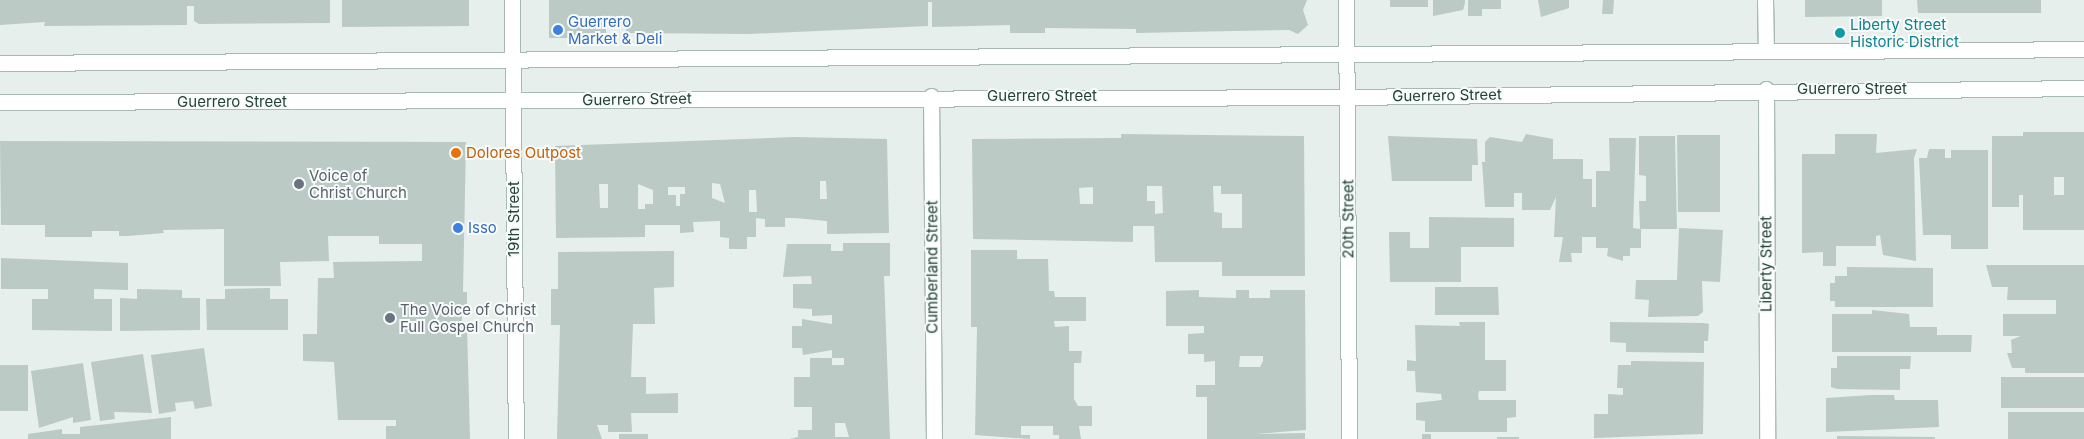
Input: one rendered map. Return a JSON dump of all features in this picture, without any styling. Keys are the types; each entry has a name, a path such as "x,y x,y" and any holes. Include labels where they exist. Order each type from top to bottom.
{"main road":[{"name":"19th Street","path":"512,0 516,439"},
{"name":"20th Street","path":"1346,0 1349,439"},
{"path":"1765,0 1766,51"},
{"path":"0,64 512,63 1347,57 2084,49"},
{"name":"Guerrero Street","path":"0,102 931,96 1347,97 1766,89 2084,88"},
{"name":"Liberty Street","path":"1766,89 1767,439"},
{"name":"Cumberland Street","path":"931,96 934,439"}],"building":[{"path":"0,0 330,0 330,23 199,24 194,21 194,6 187,6 187,25 44,26 45,22 0,25"},
{"path":"342,0 469,0 469,26 342,27"},
{"path":"549,0 1307,0 1303,10 1308,25 1298,34 1289,30 1136,33 1136,29 1045,28 1045,33 1010,33 1010,25 932,27 932,2 928,2 928,26 750,34 626,33 626,26 606,26 606,38 549,38"},
{"path":"1390,0 1428,0 1428,7 1390,7"},
{"path":"1433,0 1465,0 1465,3 1463,10 1433,16"},
{"path":"1468,0 1501,0 1501,9 1482,9 1482,16 1468,16"},
{"path":"1538,0 1569,0 1569,8 1541,17"},
{"path":"1603,0 1614,0 1613,14 1602,14"},
{"path":"1805,0 1882,0 1882,16 1805,17"},
{"path":"1917,0 2041,0 2041,13 1918,13"},
{"path":"2023,132 2084,132 2084,230 2023,230 2023,195 2019,195 2019,207 1992,207 1992,136 2023,136","holes":["2054,177 2064,177 2064,195 2054,195"]},
{"path":"1121,134 1304,136 1305,276 1222,276 1222,262 1155,262 1154,226 1133,226 1133,242 973,239 972,139 1121,138","holes":["1147,186 1162,186 1163,213 1155,214 1155,201 1147,201","1213,186 1221,186 1221,194 1242,194 1242,228 1222,228 1222,213 1214,212","1093,187 1093,204 1080,204 1079,188"]},
{"path":"1526,134 1553,139 1553,159 1583,159 1583,179 1592,179 1592,207 1596,207 1596,171 1610,171 1609,138 1636,138 1633,228 1640,229 1639,201 1646,201 1646,176 1639,175 1639,136 1675,136 1677,229 1641,229 1641,248 1630,248 1630,256 1623,256 1623,261 1607,256 1608,248 1596,248 1596,237 1582,237 1582,253 1571,253 1572,262 1559,262 1563,237 1554,237 1556,197 1550,210 1522,210 1522,193 1514,193 1514,207 1485,207 1482,162 1485,162 1485,142 1490,137 1522,142"},
{"path":"1835,134 1877,134 1876,153 1917,149 1914,158 1916,261 1883,255 1880,235 1876,236 1876,246 1836,246 1836,266 1823,266 1823,252 1802,253 1802,154 1835,154"},
{"path":"1677,135 1720,135 1720,212 1678,212"},
{"path":"1388,136 1477,139 1478,165 1472,165 1472,181 1392,181"},
{"path":"794,137 887,139 889,233 827,234 827,221 785,218 785,227 765,227 765,219 756,218 756,237 747,237 747,249 729,249 729,238 720,237 720,221 693,222 694,232 680,233 680,225 645,225 645,237 556,238 555,146","holes":["820,181 826,181 827,199 820,199","712,183 720,184 725,203 712,198","599,184 608,184 608,208 600,208","638,184 653,190 653,204 645,204 645,209 638,209","668,187 685,187 685,194 680,194 680,206 676,206 676,195 668,195","749,190 756,190 757,212 749,212"]},
{"path":"0,141 466,142 463,292 467,292 467,311 462,311 462,325 467,325 470,439 386,439 386,426 396,426 396,420 338,420 334,362 303,361 303,334 317,334 318,278 334,278 333,262 422,261 422,244 379,244 379,236 328,236 329,261 280,262 281,286 224,286 224,229 163,230 164,233 128,236 119,236 119,231 92,231 92,237 45,237 45,225 1,225"},
{"path":"1929,149 1945,149 1945,158 1951,158 1951,150 1988,150 1988,249 1951,249 1951,235 1923,235 1919,158 1927,158"},
{"path":"1429,217 1514,218 1514,247 1461,247 1461,282 1390,282 1389,232 1410,232 1410,248 1429,248"},
{"path":"1679,228 1723,230 1720,282 1702,281 1703,312 1698,316 1648,317 1649,300 1635,299 1636,280 1677,280"},
{"path":"843,243 890,243 890,276 884,276 890,439 789,439 798,437 798,430 812,430 812,407 794,407 794,377 810,377 810,358 832,358 832,350 803,355 802,348 792,348 792,326 802,326 802,319 832,324 832,315 812,316 812,309 793,308 793,284 812,284 811,276 783,277 787,244 831,244 831,251 843,251","holes":["832,358 844,358 844,365 832,365","835,423 845,423 849,437 835,437"]},
{"path":"971,250 1017,250 1017,259 1048,259 1049,291 1054,291 1055,297 1086,297 1086,321 1054,321 1055,327 1069,326 1069,351 1082,351 1081,363 1074,363 1074,399 1078,406 1092,406 1092,426 1079,426 1081,439 1059,439 1059,435 1053,435 1053,426 1021,426 1021,435 1030,435 1030,439 975,435 977,327 971,327"},
{"path":"674,251 674,287 654,288 655,324 633,324 631,377 646,377 646,394 678,393 678,413 631,413 632,432 608,432 608,425 597,425 602,439 557,439 560,325 551,325 551,289 558,289 558,252"},
{"path":"1,258 128,263 128,290 94,289 94,299 112,299 112,331 32,330 32,299 48,299 48,289 1,289"},
{"path":"1986,265 2084,265 2084,373 2025,373 2025,368 2012,368 2007,353 2012,353 2011,340 2021,336 2003,336 2003,314 2056,314 2056,300 2007,300 2008,287 1992,287"},
{"path":"1847,267 1933,268 1933,307 1835,307 1835,301 1830,301 1830,283 1835,283 1835,276 1847,276"},
{"path":"1435,287 1498,287 1499,315 1435,315"},
{"path":"270,288 270,299 288,299 288,330 207,330 206,299 225,299 225,289"},
{"path":"137,289 182,290 182,298 200,298 200,330 120,331 120,298 137,299"},
{"path":"1199,290 1199,297 1236,298 1236,290 1249,290 1249,298 1270,298 1270,290 1305,290 1306,430 1255,434 1305,433 1305,439 1207,439 1207,397 1196,397 1196,385 1215,385 1215,361 1204,362 1204,354 1188,354 1188,334 1204,333 1204,326 1166,326 1166,291","holes":["1240,356 1263,356 1260,367 1239,367"]},
{"path":"1872,310 1909,314 1910,327 1937,327 1937,335 1972,335 1971,352 1832,352 1832,314 1872,314"},
{"path":"1459,322 1485,322 1485,360 1506,360 1506,391 1479,391 1478,395 1479,400 1516,400 1516,417 1507,418 1507,432 1425,432 1425,421 1416,420 1416,403 1442,400 1441,394 1416,392 1415,371 1407,371 1407,360 1416,361 1415,325 1460,326"},
{"path":"1610,322 1704,323 1709,324 1708,341 1704,341 1704,353 1626,352 1626,343 1610,342"},
{"path":"204,348 212,406 195,409 193,401 175,403 176,411 159,414 151,355"},
{"path":"143,354 152,413 114,412 115,419 100,421 91,362"},
{"path":"1837,356 1911,356 1910,369 1900,369 1900,390 1837,389 1831,387 1831,368 1837,368"},
{"path":"1631,361 1704,362 1703,434 1594,438 1594,414 1608,414 1608,394 1623,395 1623,388 1617,388 1618,365 1631,365"},
{"path":"83,363 91,420 73,423 73,417 39,428 31,371"},
{"path":"0,365 28,365 28,411 0,411"},
{"path":"2001,377 2084,377 2084,408 2001,408"},
{"path":"1894,395 1895,400 1938,400 1939,427 1826,432 1826,398"},
{"path":"2008,412 2084,412 2084,439 2008,439"},
{"path":"171,417 171,439 28,439 28,434 62,429 62,434 80,434 80,427"},
{"path":"619,434 648,434 648,439 619,439"},
{"path":"1422,434 1431,434 1431,439 1422,439"},
{"path":"1837,436 1935,437 1935,439 1837,439"},
{"path":"1497,437 1519,437 1519,439 1497,439"}],"place":[{"name":"Guerrero Market & Deli","path":"558,30"},
{"name":"Liberty Street Historic District","path":"1840,33"},
{"name":"Dolores Outpost","path":"456,153"},
{"name":"Voice of Christ Church","path":"299,184"},
{"name":"Isso","path":"458,228"},
{"name":"The Voice of Christ Full Gospel Church","path":"390,318"}]}
